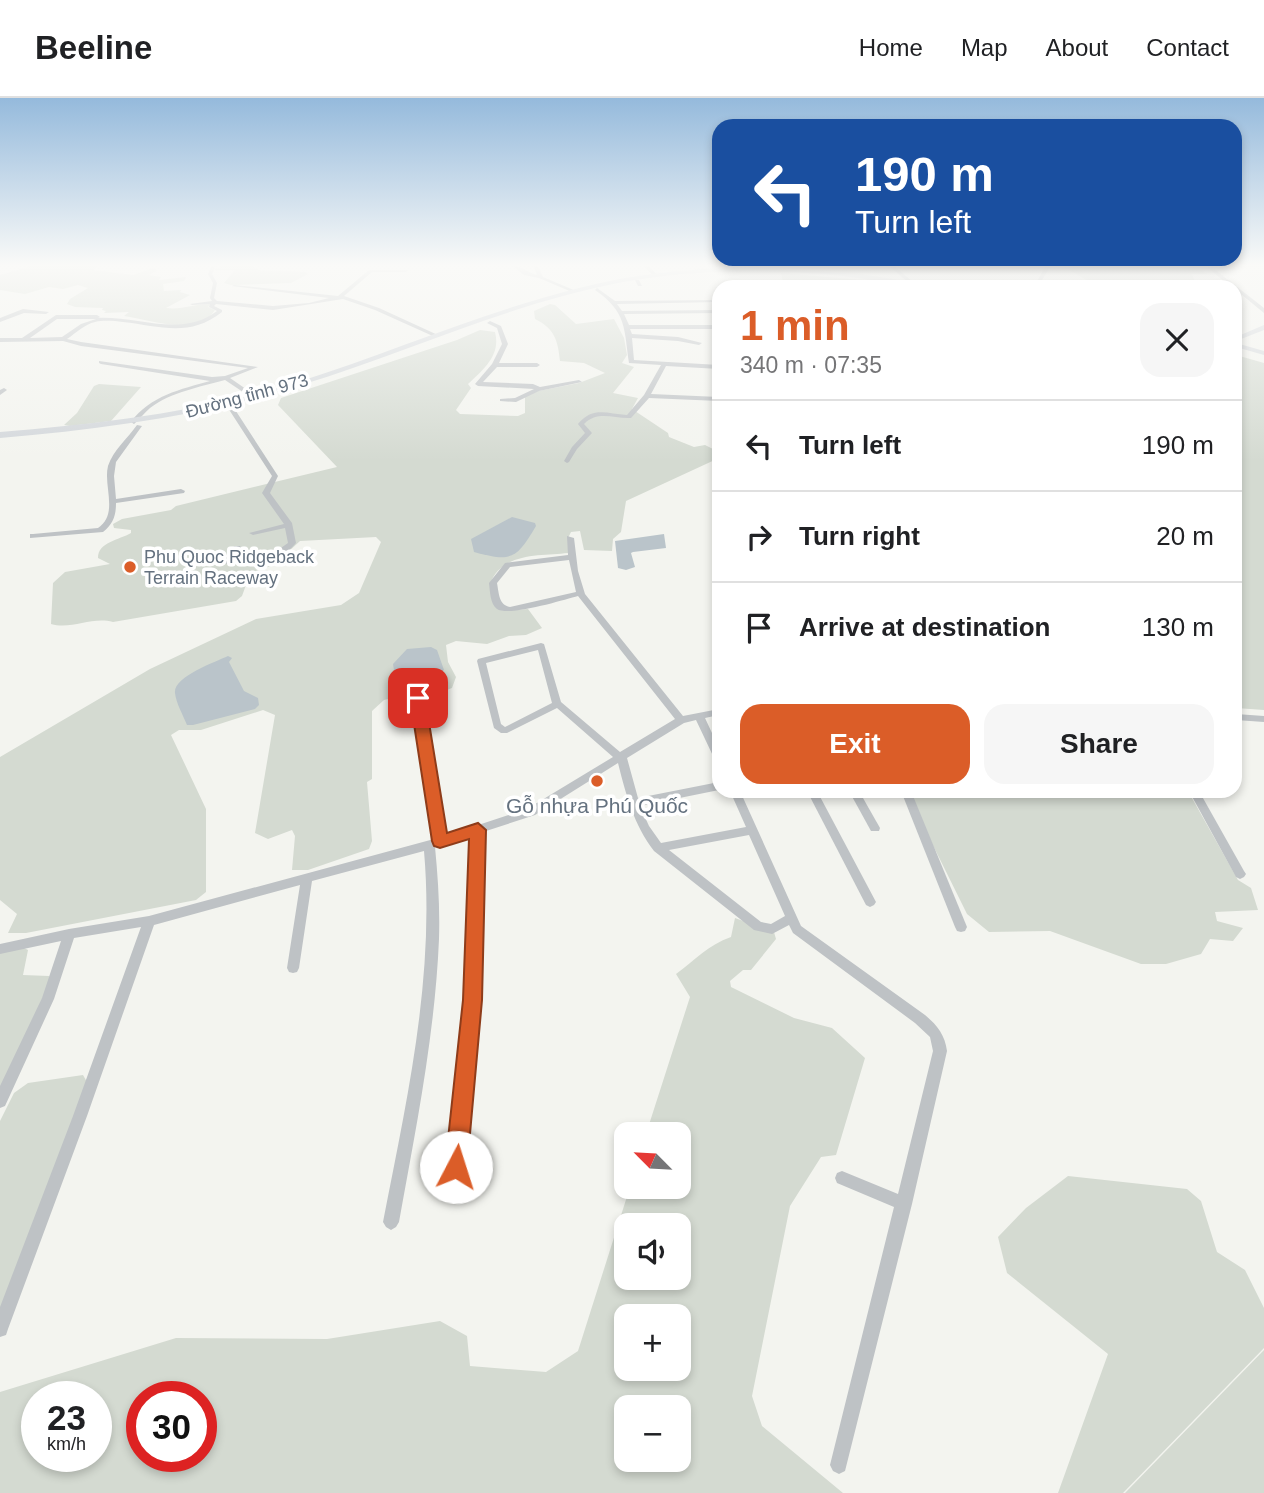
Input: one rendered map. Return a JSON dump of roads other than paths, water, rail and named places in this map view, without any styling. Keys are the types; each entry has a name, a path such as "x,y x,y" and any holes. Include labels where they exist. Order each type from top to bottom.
{"main road":[{"name":"Đường tỉnh 973","path":"0,435 136,424 188,413 254,397 455,330"},
{"name":"Đường tỉnh 973","path":"0,441 136,424 231,408 319,382 463,330"},
{"path":"1242,339 1257,330"},
{"path":"1242,341 1264,336"},
{"path":"1242,343 1264,351"}],"street":[{"path":"23,340 37,330"},
{"path":"62,339 79,330"},
{"path":"426,330 437,335"},
{"path":"500,330 504,339 503,351 478,384 531,386 540,389"},
{"path":"629,330 634,354 630,361 712,367"},
{"path":"631,336 699,343"},
{"path":"0,340 62,339 81,344 256,368 164,397 139,412 136,424 113,461 112,517 103,529 33,536"},
{"path":"101,362 212,379 226,378 254,397"},
{"path":"635,373 643,364"},
{"path":"495,365 537,365"},
{"path":"567,461 574,448 589,433 581,424 587,415 596,413 629,417 647,396 664,365"},
{"path":"502,400 516,400 521,395 540,389 579,382"},
{"path":"647,396 712,399"},
{"path":"231,408 275,476 266,493 289,525 292,543 288,548 254,566 242,559 237,548"},
{"path":"111,502 181,491"},
{"path":"253,533 289,525"},
{"path":"570,538 581,593 681,720"},
{"path":"573,557 508,565 493,583 497,603 501,608 510,610 581,593"},
{"path":"215,563 242,559"},
{"path":"558,705 504,731 497,726 481,661 541,646 558,705 620,756 646,835 657,848 758,926 772,929 790,919"},
{"path":"391,1222 414,1092 431,964 434,843 418,698"},
{"path":"0,949 149,921 478,830 531,812 584,782 620,756 681,720 712,713"},
{"path":"699,716 712,743"},
{"path":"1242,717 1264,719"},
{"path":"634,803 712,787"},
{"path":"738,798 790,919 806,937 933,1029 940,1041 940,1051 904,1204 839,1465"},
{"path":"816,798 870,902"},
{"path":"858,798 875,828"},
{"path":"909,798 961,927"},
{"path":"1198,798 1240,874"},
{"path":"456,1167 473,1000 478,830"},
{"path":"657,848 751,831"},
{"path":"293,968 307,878"},
{"path":"0,1329 149,921"},
{"path":"0,1101 48,999 69,934"},
{"path":"842,1178 904,1204"}],"place":[{"name":"Phu Quoc Ridgeback Terrain Raceway","path":"130,567"},
{"name":"Gỗ nhựa Phú Quốc","path":"597,781"}]}
